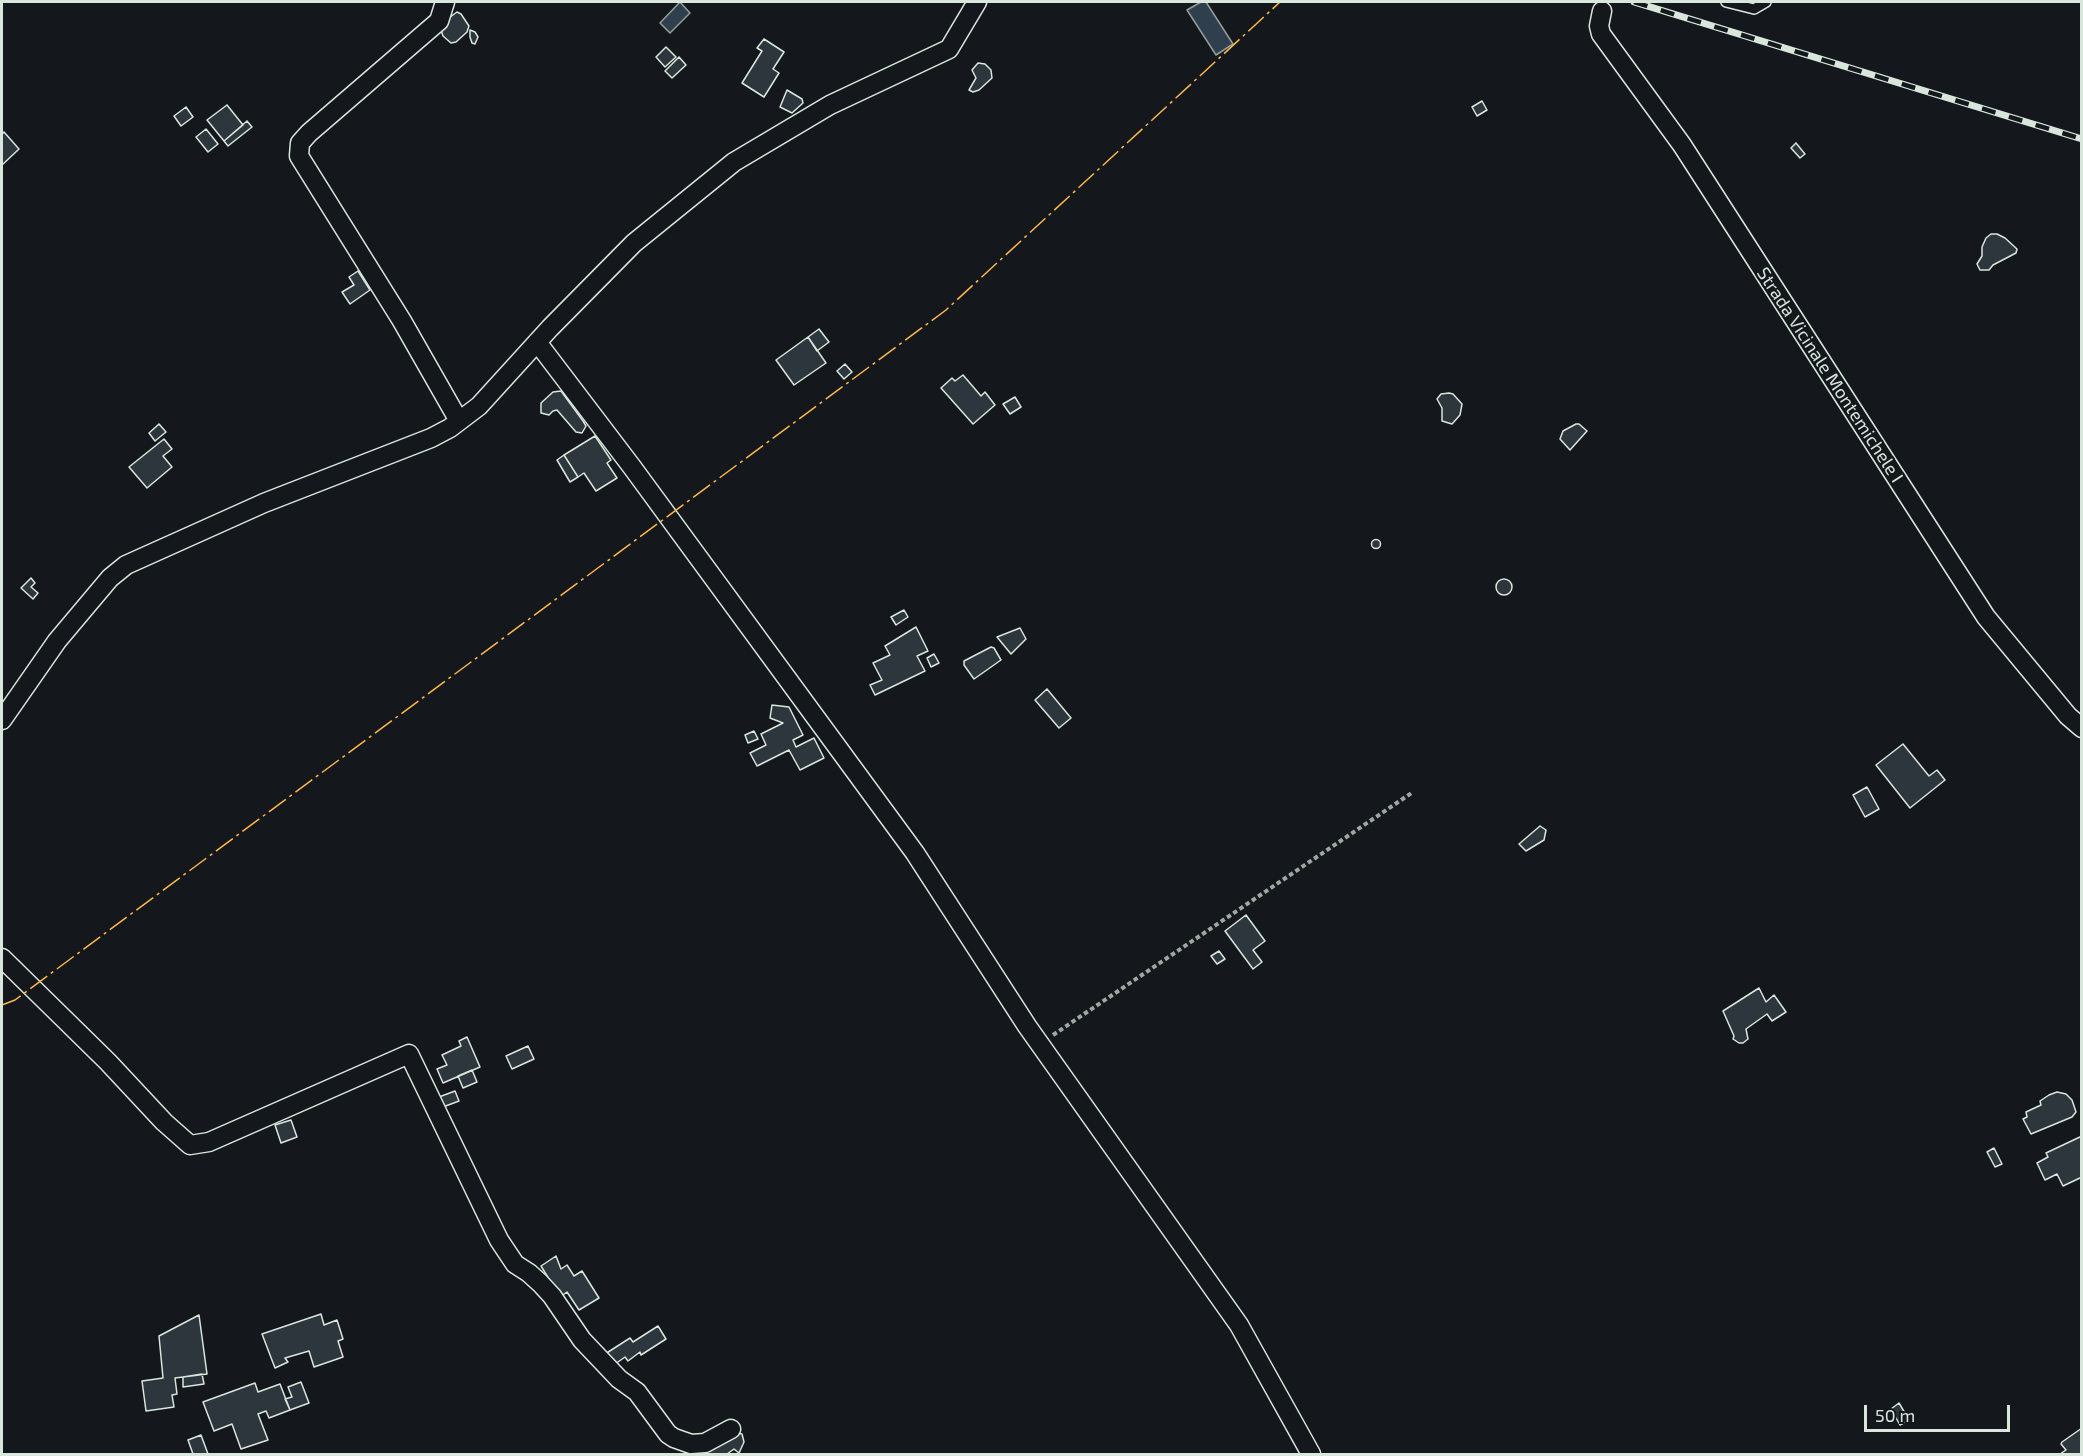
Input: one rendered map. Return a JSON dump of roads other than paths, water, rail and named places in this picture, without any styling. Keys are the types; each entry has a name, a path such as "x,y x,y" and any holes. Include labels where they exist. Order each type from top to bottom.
{"street":[{"path":"445,2 439,21 309,133 300,143 299,156 402,321 459,421"},
{"path":"2,720 76,618 110,578 126,565 264,503 431,438 459,421 479,406 537,342 634,243 734,162 830,105 949,49 977,2"},
{"name":"Strada Vicinale Montemichele I","path":"1602,11 1599,26 1601,34 1682,145 1986,617 2068,716 2082,728"},
{"path":"537,342 632,466 915,853 1040,1044 1239,1325 1311,1455"},
{"path":"2,958 108,1062 164,1122 190,1145 209,1142 409,1054 499,1240 515,1264 540,1282 582,1340 619,1379 637,1392 668,1434 691,1444 705,1443 731,1430"}],"lane":[{"path":"1726,2 1754,9 1766,2"}],"water":[{"path":"680,2 690,13 670,33 660,23"},
{"path":"1201,2 1206,2 1233,44 1216,55 1187,10"}],"railway":[{"path":"1634,2 2082,139"}]}
